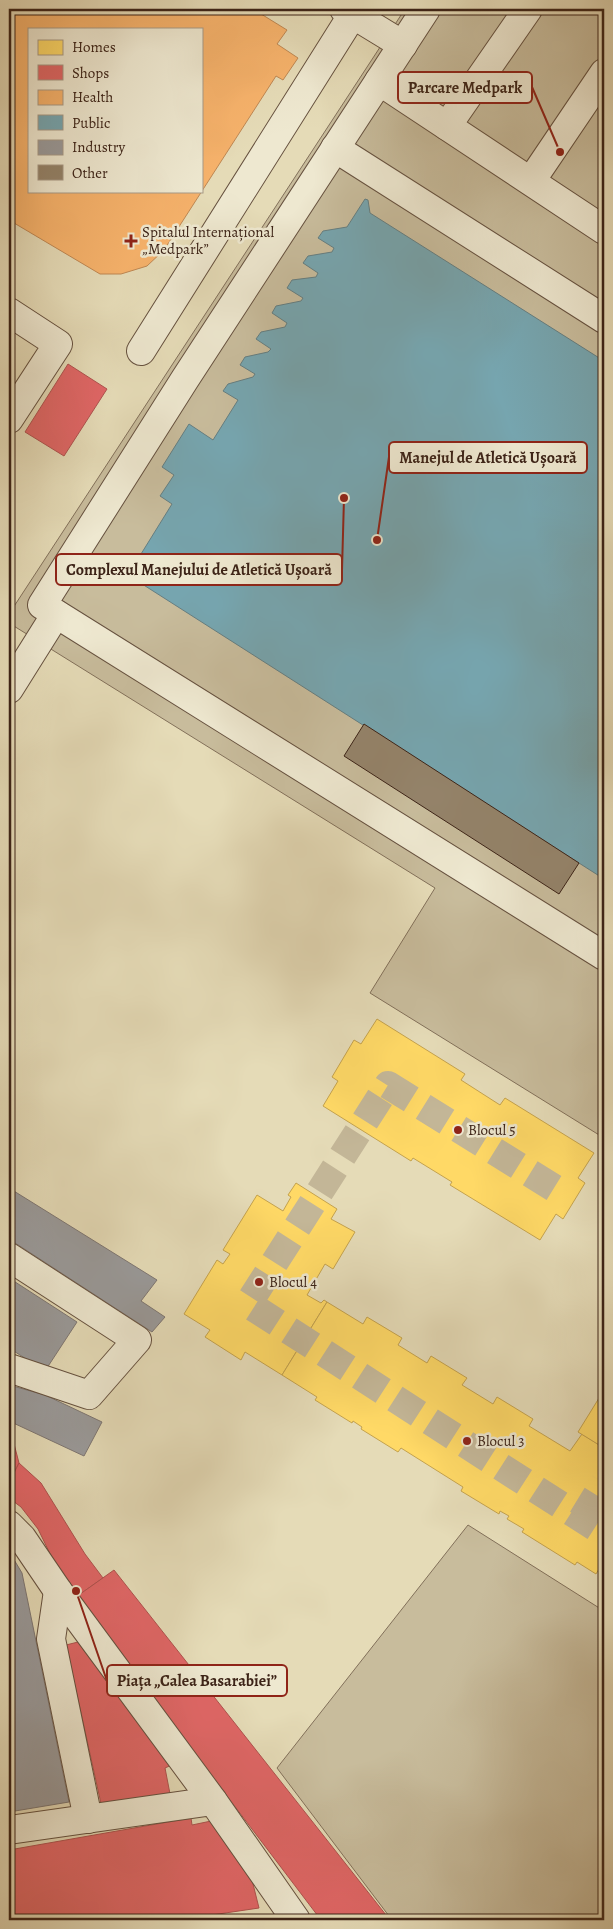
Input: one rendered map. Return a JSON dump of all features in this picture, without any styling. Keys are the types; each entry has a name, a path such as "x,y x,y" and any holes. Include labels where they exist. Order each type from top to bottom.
{"lane":[{"path":"426,9 185,379 42,605 604,956"},
{"path":"447,126 528,9"},
{"path":"141,351 348,11 403,45"},
{"path":"531,181 604,73"},
{"path":"379,81 604,230"},
{"path":"335,148 604,319"},
{"path":"9,312 58,344 9,419"},
{"path":"9,689 56,614"},
{"path":"9,1257 137,1340 90,1395 9,1368"},
{"path":"13,1534 58,1591 213,1801 296,1920"},
{"path":"58,1591 51,1639 88,1818"},
{"path":"9,1830 213,1801"}],"shaded area":[{"path":"405,9 604,9 604,1138 370,993 435,888 9,623 9,614"},
{"path":"468,1525 604,1611 604,1920 392,1920 277,1768"}],"building: Homes":[{"name":"Blocul 5","path":"377,1019 465,1074 461,1080 500,1105 505,1098 594,1153 578,1178 585,1183 563,1219 556,1214 540,1240 450,1185 452,1182 413,1158 411,1161 323,1106 338,1081 332,1077 354,1040 361,1044"},
{"name":"Blocul 4","path":"296,1183 337,1209 331,1219 355,1232 333,1269 325,1264 307,1295 321,1303 324,1300 327,1302 282,1375 245,1352 241,1360 205,1337 210,1330 184,1314 217,1260 223,1264 230,1254 223,1250 257,1195 283,1211 291,1197 288,1195"},
{"name":"Blocul 3","path":"327,1302 363,1324 367,1317 402,1338 398,1345 427,1363 431,1356 467,1378 462,1385 493,1404 497,1397 533,1419 529,1426 570,1451 582,1434 604,1448 604,1561 596,1574 577,1562 575,1565 522,1532 524,1529 507,1519 509,1516 500,1511 499,1514 461,1491 463,1487 401,1448 398,1452 361,1429 362,1427 353,1421 352,1423 315,1400 317,1397 282,1375"},
{"path":"604,1390 604,1448 578,1432"}],"building: Shops":[{"path":"68,364 107,389 64,456 25,432"},
{"path":"9,1439 13,1440 19,1463 11,1479 9,1479"},
{"path":"19,1463 41,1483 85,1554 103,1578 76,1597 58,1570 38,1529 21,1507 9,1498 9,1479 11,1479"},
{"path":"114,1570 390,1920 321,1920 76,1597"},
{"path":"86,1640 174,1764 165,1768 171,1799 102,1808 66,1645"},
{"path":"191,1818 192,1825 216,1820 250,1872 259,1908 178,1920 9,1920 9,1850"}],"building: Health":[{"path":"9,9 253,9 287,30 277,44 298,58 283,80 276,76 202,191 202,28 28,28 28,192 201,192 164,250 147,266 121,274 100,274 9,220"}],"building: Public":[{"path":"365,199 368,200 370,213 604,361 604,879 128,575 172,504 160,496 174,475 162,467 189,424 213,440 238,400 223,391 228,384 253,377 255,374 240,365 245,357 268,352 271,349 256,339 261,332 285,327 287,323 272,313 276,306 301,301 303,298 287,288 292,280 316,277 318,273 303,263 308,256 332,252 334,248 318,238 323,231 347,227"}],"building: Industry":[{"path":"9,1188 157,1280 141,1301 165,1317 152,1332 9,1239"},
{"path":"9,1278 77,1322 45,1371 9,1348"},
{"path":"9,1385 45,1395 102,1422 84,1456 9,1421"},
{"path":"9,1558 13,1558 22,1573 69,1802 9,1812 9,1771 14,1770 9,1738"}],"building: Other":[{"path":"364,724 579,863 559,894 344,756"}],"tunnel":[{"path":"554,1188 388,1085 248,1304 604,1533"},
{"path":"582,1519 604,1483"}],"place":[{"name":"Parcare Medpark","path":"560,152"},
{"name":"Spitalul Internațional „Medpark”","path":"131,241"},
{"name":"Complexul Manejului de Atletică Ușoară","path":"344,498"},
{"name":"Manejul de Atletică Ușoară","path":"377,540"},
{"name":"Blocul 5","path":"458,1130"},
{"name":"Blocul 4","path":"259,1282"},
{"name":"Blocul 3","path":"467,1441"},
{"name":"Piața „Calea Basarabiei”","path":"76,1591"}]}
